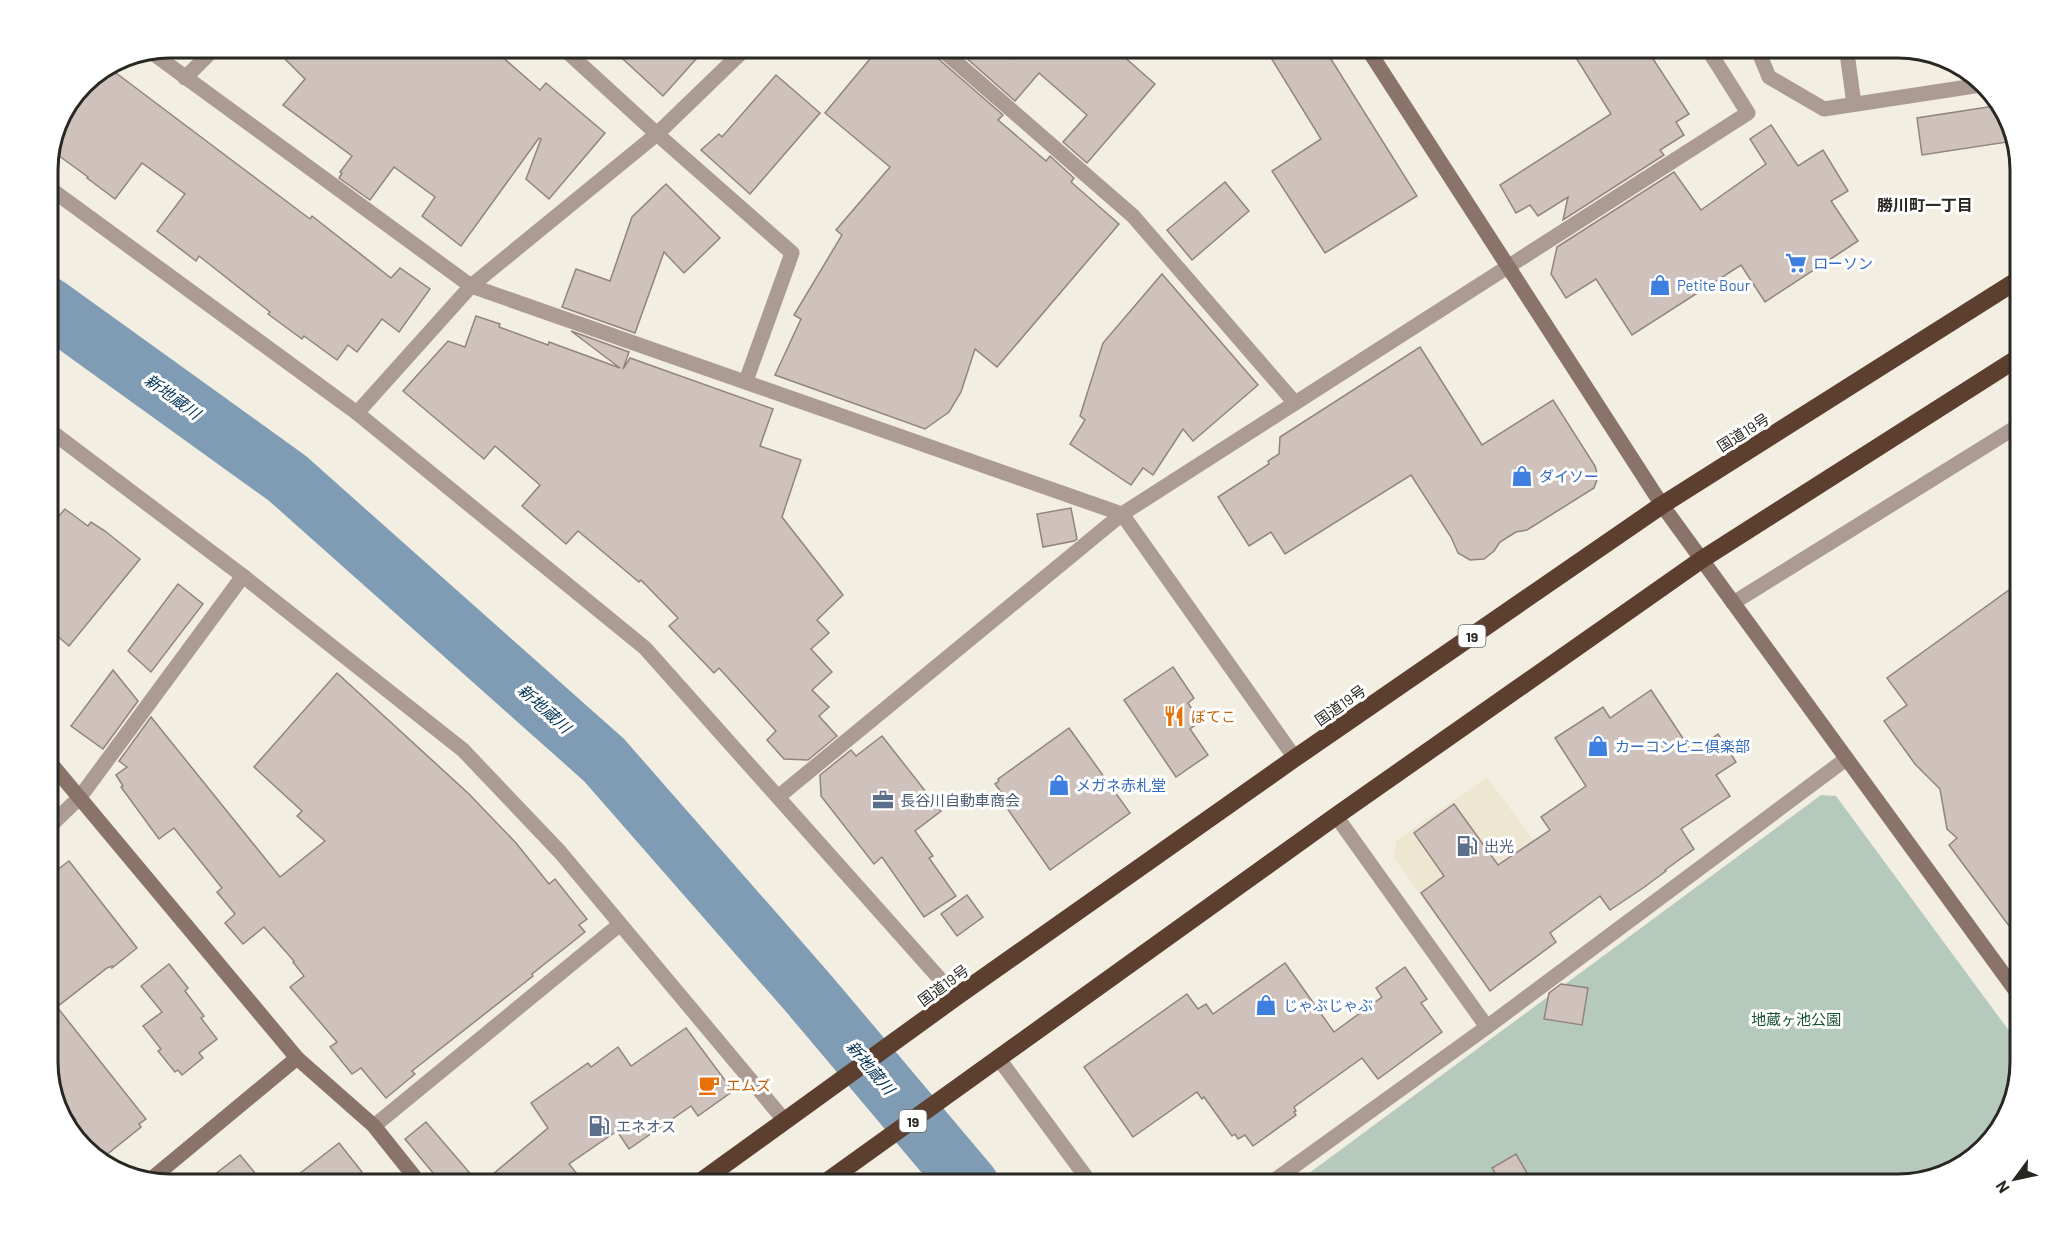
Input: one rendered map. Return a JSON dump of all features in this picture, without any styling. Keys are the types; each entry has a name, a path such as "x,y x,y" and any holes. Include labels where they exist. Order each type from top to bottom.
{"highway":[{"name":"国道19号","path":"711,1174 1295,759 1662,505 2010,285"},
{"name":"19","path":"840,1174 1335,816 1701,560 2010,363"}],"street":[{"path":"185,78 204,58"},
{"path":"575,58 792,253 746,381"},
{"path":"357,413 471,286 657,134 736,58"},
{"path":"951,58 1133,216 1295,403"},
{"path":"1372,58 1662,505 2010,983"},
{"path":"778,797 1122,514 1748,112 1713,58"},
{"path":"1761,58 1769,77 1824,109 1972,86"},
{"path":"1848,58 1854,104"},
{"path":"160,59 471,286 1122,514 1295,759"},
{"path":"59,195 357,413 645,648 956,998"},
{"path":"1733,603 2010,431"},
{"path":"59,437 243,576 463,750 560,852 785,1121"},
{"path":"59,817 80,797 243,576"},
{"path":"1283,1174 1487,1027 1846,759"},
{"path":"59,773 297,1058 374,1126 412,1174"},
{"path":"1335,816 1487,1027"},
{"path":"374,1126 619,925"},
{"path":"157,1174 297,1058"},
{"path":"999,1059 1084,1174"}],"shaded area":[{"name":"出光","path":"1487,777 1542,852 1442,925 1394,858 1396,841"}],"green space":[{"name":"地蔵ヶ池公園","path":"1821,795 1836,796 2010,1032 2010,1077 2007,1092 1996,1119 1978,1142 1967,1151 1955,1160 1928,1171 1913,1174 1308,1174"}],"building":[{"path":"284,58 503,58 540,90 546,83 605,133 549,199 526,179 541,139 539,138 461,246 422,216 435,197 394,167 370,200 339,178 342,173 340,172 352,156 283,105 305,79"},
{"path":"622,58 697,58 663,96"},
{"path":"871,58 937,58 1003,115 998,120 1046,161 1050,156 1074,178 1071,182 1119,224 997,367 975,349 961,392 949,412 925,429 775,375 801,319 794,315 842,235 836,230 890,167 825,113"},
{"path":"966,58 1125,58 1155,84 1087,163 1063,142 1087,115 1039,73 1015,101"},
{"path":"1271,58 1330,58 1417,196 1325,253 1272,171 1321,139"},
{"path":"1576,58 1653,58 1689,114 1676,122 1684,135 1660,150 1664,155 1563,220 1568,197 1538,216 1530,205 1516,213 1500,185 1611,114"},
{"path":"115,72 310,219 312,216 391,278 400,268 430,289 399,332 382,319 357,352 348,345 337,360 304,336 302,339 268,314 270,312 199,256 196,261 157,231 185,194 142,163 115,199 59,156 62,141 77,108 91,91"},
{"path":"776,75 820,113 750,194 701,150 719,134 722,137"},
{"path":"1991,107 2007,142 1922,155 1917,118"},
{"path":"1771,125 1798,166 1823,150 1848,191 1831,201 1858,241 1765,302 1741,265 1632,335 1596,279 1566,298 1551,274 1557,247 1674,172 1701,210 1766,164 1750,139"},
{"path":"1225,182 1249,211 1192,260 1167,230"},
{"path":"666,184 720,238 684,273 664,252 635,333 562,307 576,269 610,281 632,217"},
{"path":"1162,274 1258,385 1193,441 1183,429 1153,475 1143,468 1131,485 1070,444 1085,420 1080,416 1103,343"},
{"path":"476,316 548,345 549,342 620,368 571,331 629,352 623,369 630,358 773,409 760,446 801,460 782,517 843,595 817,620 829,633 811,649 832,672 812,690 829,707 819,716 837,736 808,760 784,759 767,740 776,731 719,668 714,673 669,626 678,618 641,580 639,582 578,531 566,544 522,506 540,485 495,446 484,459 403,391 448,341 465,347"},
{"path":"1420,347 1482,445 1553,400 1595,466 1598,477 1594,488 1527,530 1516,532 1500,542 1484,559 1470,560 1458,553 1451,537 1411,475 1285,554 1271,532 1249,546 1218,497 1269,464 1268,461 1279,454 1280,437"},
{"path":"1071,508 1077,539 1043,547 1037,514"},
{"path":"65,509 88,526 91,522 140,559 69,646 59,637 59,516"},
{"path":"178,584 203,604 151,672 128,651"},
{"path":"2010,591 2010,927 1949,845 1957,838 1947,829 1940,789 1915,764 1884,721 1907,705 1887,678"},
{"path":"1173,667 1194,698 1188,703 1200,722 1190,729 1208,755 1176,777 1124,700"},
{"path":"113,670 138,701 103,749 71,726"},
{"path":"337,673 469,794 516,843 549,884 555,879 587,919 579,925 585,932 412,1071 415,1074 386,1098 361,1068 352,1074 330,1047 337,1042 290,987 304,976 294,961 264,927 243,944 225,923 235,914 217,892 222,888 174,828 159,839 121,787 123,786 116,775 127,767 119,761 151,717 280,877 325,841 297,816 302,811 254,767"},
{"path":"1651,690 1692,752 1718,734 1736,762 1716,775 1730,796 1681,829 1694,849 1610,910 1600,896 1550,933 1556,942 1490,991 1421,893 1444,876 1414,833 1454,804 1498,865 1550,830 1541,817 1586,786 1555,738 1603,707 1610,718"},
{"path":"1069,728 1130,813 1050,870 998,795 1002,793 995,784 999,781 998,779"},
{"path":"882,736 941,811 915,831 933,856 929,858 956,896 924,917 882,857 874,864 821,796 820,775 851,750 856,756"},
{"path":"69,861 137,948 59,1005 59,869"},
{"path":"967,895 983,917 957,936 941,914"},
{"path":"1285,963 1334,1032 1382,997 1376,988 1405,967 1427,999 1421,1003 1442,1032 1378,1079 1362,1058 1294,1107 1296,1115 1253,1146 1245,1135 1238,1139 1235,1134 1232,1136 1204,1097 1202,1099 1197,1092 1133,1137 1084,1067 1187,994 1198,1009 1206,1004 1213,1014"},
{"path":"169,964 188,988 185,991 204,1016 201,1018 217,1039 199,1053 203,1058 182,1075 178,1070 175,1072 158,1051 161,1049 143,1026 162,1012 141,986"},
{"path":"1561,984 1588,988 1582,1025 1544,1019 1549,993"},
{"path":"59,1010 146,1119 139,1124 141,1127 106,1155 86,1136 77,1125 64,1099 61,1085"},
{"path":"686,1028 733,1091 698,1116 691,1106 629,1149 617,1131 569,1164 577,1174 493,1174 548,1128 531,1103 588,1063 591,1067 618,1047 631,1066"},
{"path":"426,1122 471,1174 434,1174 405,1139"},
{"path":"339,1143 362,1172 360,1174 299,1174"},
{"path":"1516,1154 1528,1174 1496,1174 1492,1168"},
{"path":"240,1155 256,1174 215,1174"}],"waterway":[{"name":"新地蔵川","path":"59,314 287,478 604,760 809,994 961,1174"}],"place":[{"name":"ローソン","path":"1796,263"},
{"name":"Petite Bour","path":"1660,285"},
{"name":"ダイソー","path":"1522,476"},
{"name":"ぼてこ","path":"1174,716"},
{"name":"カーコンビニ倶楽部","path":"1598,746"},
{"name":"メガネ赤札堂","path":"1059,785"},
{"name":"長谷川自動車商会","path":"883,800"},
{"name":"出光","path":"1467,846"},
{"name":"じゃぶじゃぶ","path":"1266,1005"},
{"name":"エムズ","path":"709,1085"},
{"name":"エネオス","path":"599,1126"}],"district":[{"name":"勝川町一丁目","path":"1925,204"}]}
